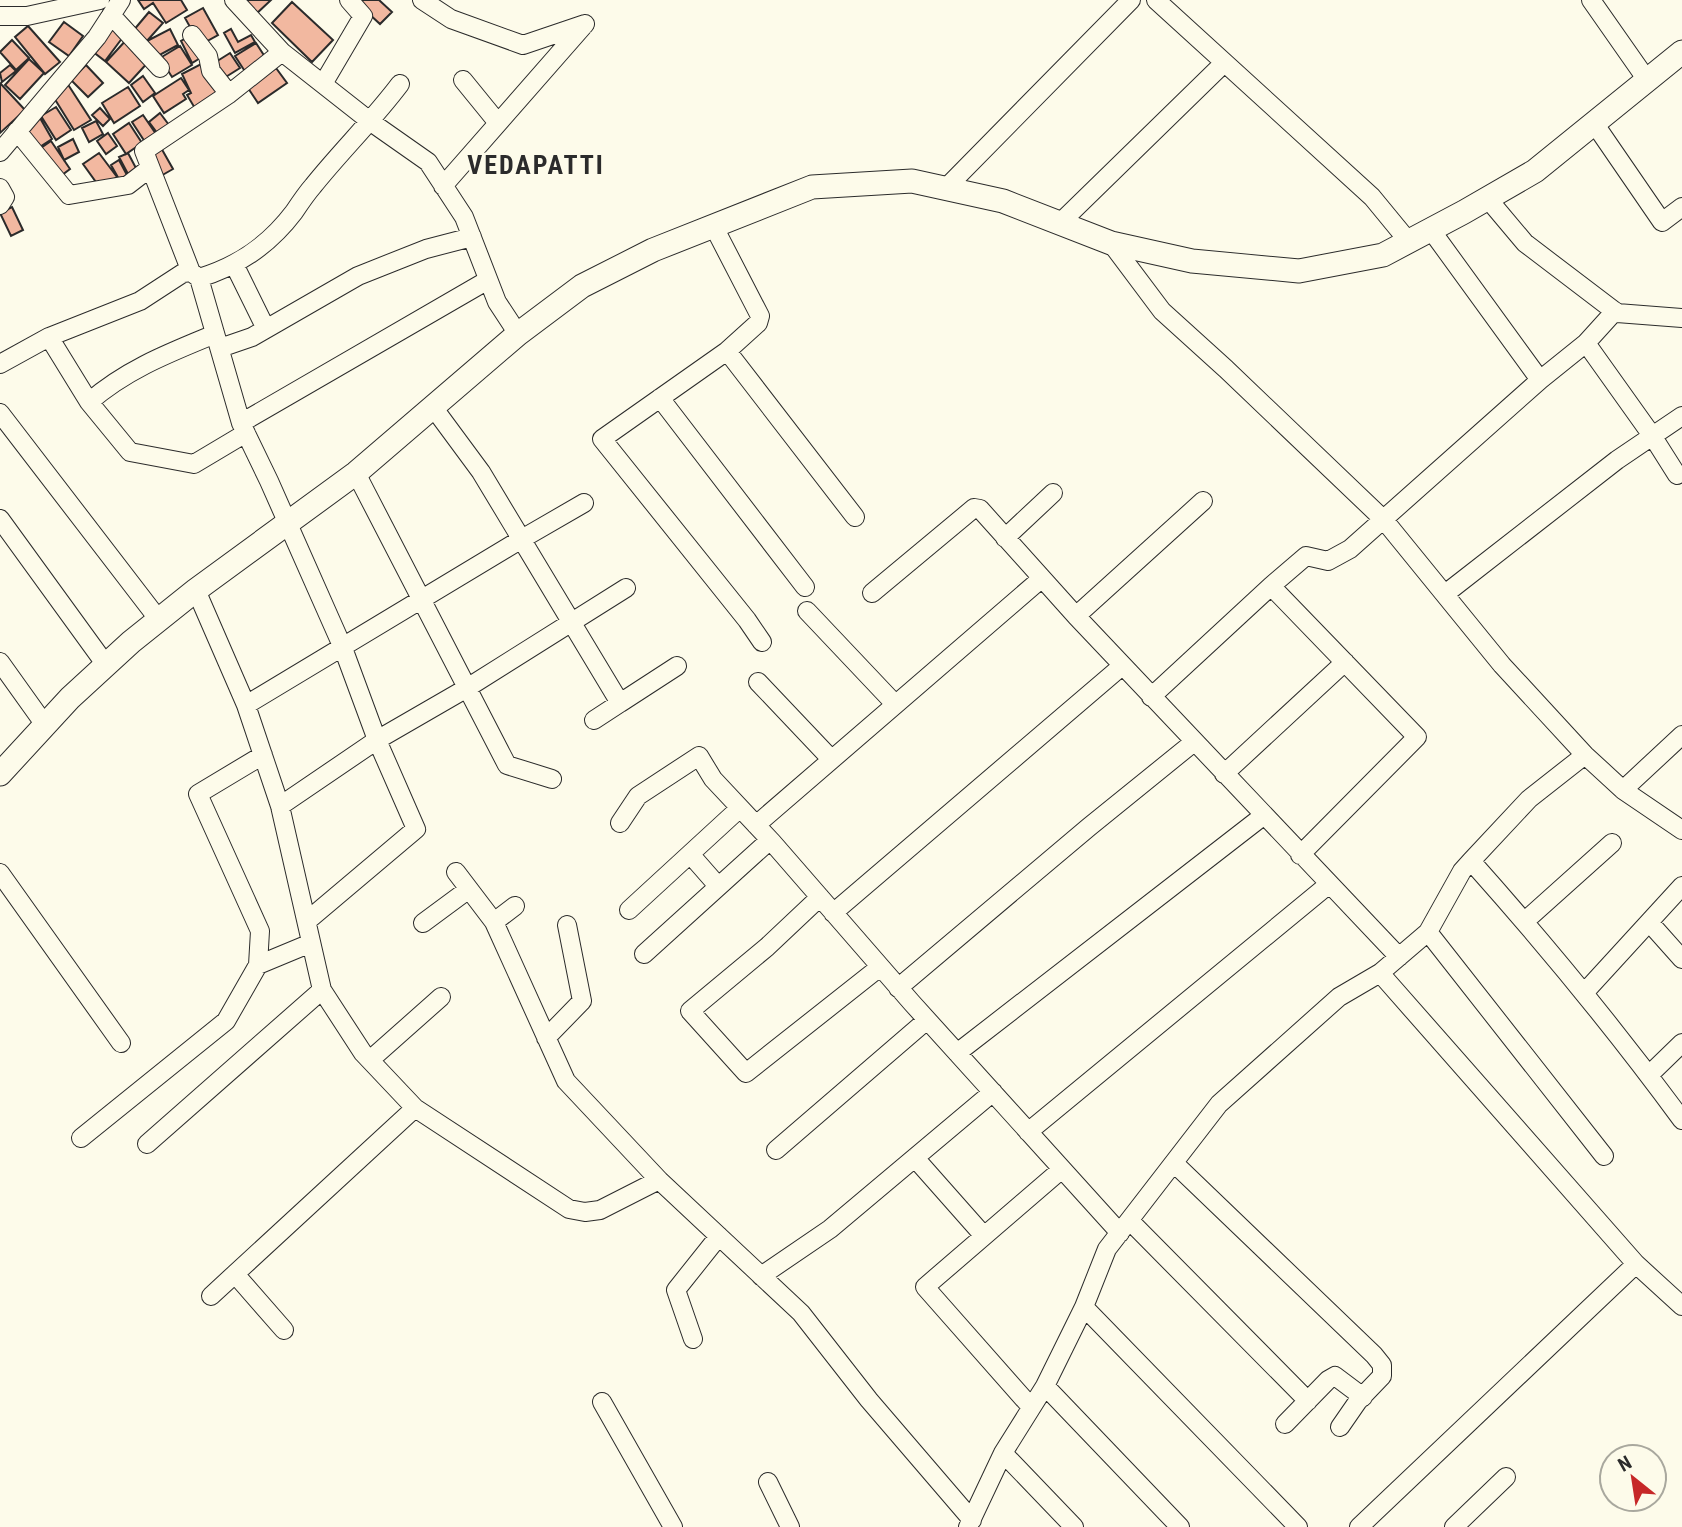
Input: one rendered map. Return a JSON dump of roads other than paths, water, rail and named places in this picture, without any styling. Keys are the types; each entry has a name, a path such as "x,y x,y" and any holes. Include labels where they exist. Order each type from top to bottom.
{"main road":[{"path":"0,774 70,698 159,620 356,473 518,334 582,286 653,250 812,187 912,181 1003,201 1111,243 1192,261 1299,271 1383,255 1535,171 1682,52"}],"street":[{"path":"18,0 27,16"},
{"path":"0,16 27,16 100,0"},
{"path":"234,0 282,52 371,122 428,162 464,217 497,302 518,334"},
{"path":"323,84 363,16 349,0"},
{"path":"422,0 451,19 523,45 585,24 443,186"},
{"path":"946,188 1131,0"},
{"path":"1156,0 1372,197 1409,242"},
{"path":"1591,0 1647,80"},
{"path":"0,152 97,37 116,7 160,68"},
{"path":"192,35 208,56 211,71 229,94"},
{"path":"282,52 229,94 144,152 195,275 243,428 343,648 377,740 416,830 307,921"},
{"path":"1059,224 1224,63"},
{"path":"463,80 498,123"},
{"path":"0,364 49,337 140,301 178,275 220,272 262,247 293,214 312,186 371,122 400,84"},
{"path":"1594,123 1662,222 1682,208"},
{"path":"17,131 69,195 128,185 150,168"},
{"path":"0,188 5,197 0,205"},
{"path":"1488,199 1525,243 1615,311 1642,316 1682,318"},
{"path":"714,227 760,316 758,323 727,351 602,439 762,642"},
{"path":"1431,230 1540,380"},
{"path":"89,402 111,383 143,365 217,341 252,337 358,276 426,249 472,237"},
{"path":"1111,243 1162,311 1384,520 1502,665 1585,755 1623,790 1678,823"},
{"path":"234,264 266,329"},
{"path":"49,337 89,402 130,452 194,464 243,428 488,280"},
{"path":"1151,697 1306,556 1328,561 1350,549 1540,380 1586,344 1615,311"},
{"path":"1586,344 1653,437 1676,475"},
{"path":"727,351 855,517"},
{"path":"660,398 805,587"},
{"path":"433,407 481,472 620,703"},
{"path":"0,413 159,620"},
{"path":"1445,594 1617,460 1682,416"},
{"path":"356,473 507,765 552,779"},
{"path":"1005,538 1053,493"},
{"path":"1076,617 1203,501"},
{"path":"246,705 584,503"},
{"path":"872,593 974,508 980,509 1076,617 1399,957"},
{"path":"0,519 106,665"},
{"path":"756,825 1041,579"},
{"path":"1271,586 1417,737 1300,855"},
{"path":"280,806 377,740 467,688 626,588"},
{"path":"197,590 246,705 280,806 323,989 363,1054 415,1108 569,1209 585,1212 600,1210 659,1180"},
{"path":"807,611 895,705"},
{"path":"0,662 45,725"},
{"path":"1224,774 1345,662"},
{"path":"594,720 677,666"},
{"path":"833,913 1122,666"},
{"path":"758,682 831,759"},
{"path":"1623,790 1682,735"},
{"path":"898,988 1194,742"},
{"path":"81,1138 226,1021 258,965 260,931 198,794 263,755"},
{"path":"456,872 494,922 566,1081 659,1180 801,1313 970,1524 1003,1453 1045,1386 1084,1307 1107,1249 1219,1104 1339,997 1380,972 1428,932 1471,861 1530,799 1585,755"},
{"path":"620,822 638,796 699,756 713,779 1062,1169 1308,1401"},
{"path":"629,910 740,808"},
{"path":"957,1054 1263,816"},
{"path":"644,954 769,840"},
{"path":"1525,921 1612,844"},
{"path":"690,854 718,887"},
{"path":"1471,861 1584,993 1682,1120"},
{"path":"0,873 121,1043"},
{"path":"1028,1132 1328,885"},
{"path":"1584,993 1682,886"},
{"path":"423,923 469,889"},
{"path":"820,897 767,947 690,1011 746,1073 880,967"},
{"path":"494,922 515,906"},
{"path":"1649,922 1682,959"},
{"path":"546,1038 582,1001 567,925"},
{"path":"1428,932 1604,1156"},
{"path":"258,965 312,943"},
{"path":"1380,972 1636,1264 1682,1306"},
{"path":"147,1144 323,989"},
{"path":"370,1060 441,997"},
{"path":"776,1150 927,1020"},
{"path":"1649,1075 1682,1043"},
{"path":"761,1276 830,1229 993,1092"},
{"path":"211,1296 415,1108"},
{"path":"915,1158 984,1236"},
{"path":"1175,1164 1382,1365 1382,1376 1340,1427"},
{"path":"1031,1407 925,1287 1062,1169"},
{"path":"693,1339 676,1290 719,1236"},
{"path":"1359,1527 1636,1264"},
{"path":"235,1274 284,1330"},
{"path":"1084,1307 1297,1527"},
{"path":"1285,1424 1335,1376 1363,1397"},
{"path":"1045,1386 1180,1527"},
{"path":"601,1402 673,1527"},
{"path":"1003,1453 1074,1527"},
{"path":"1454,1527 1506,1477"},
{"path":"768,1482 790,1527"}],"district":[{"name":"VEDAPATTI","path":"536,165"}]}
